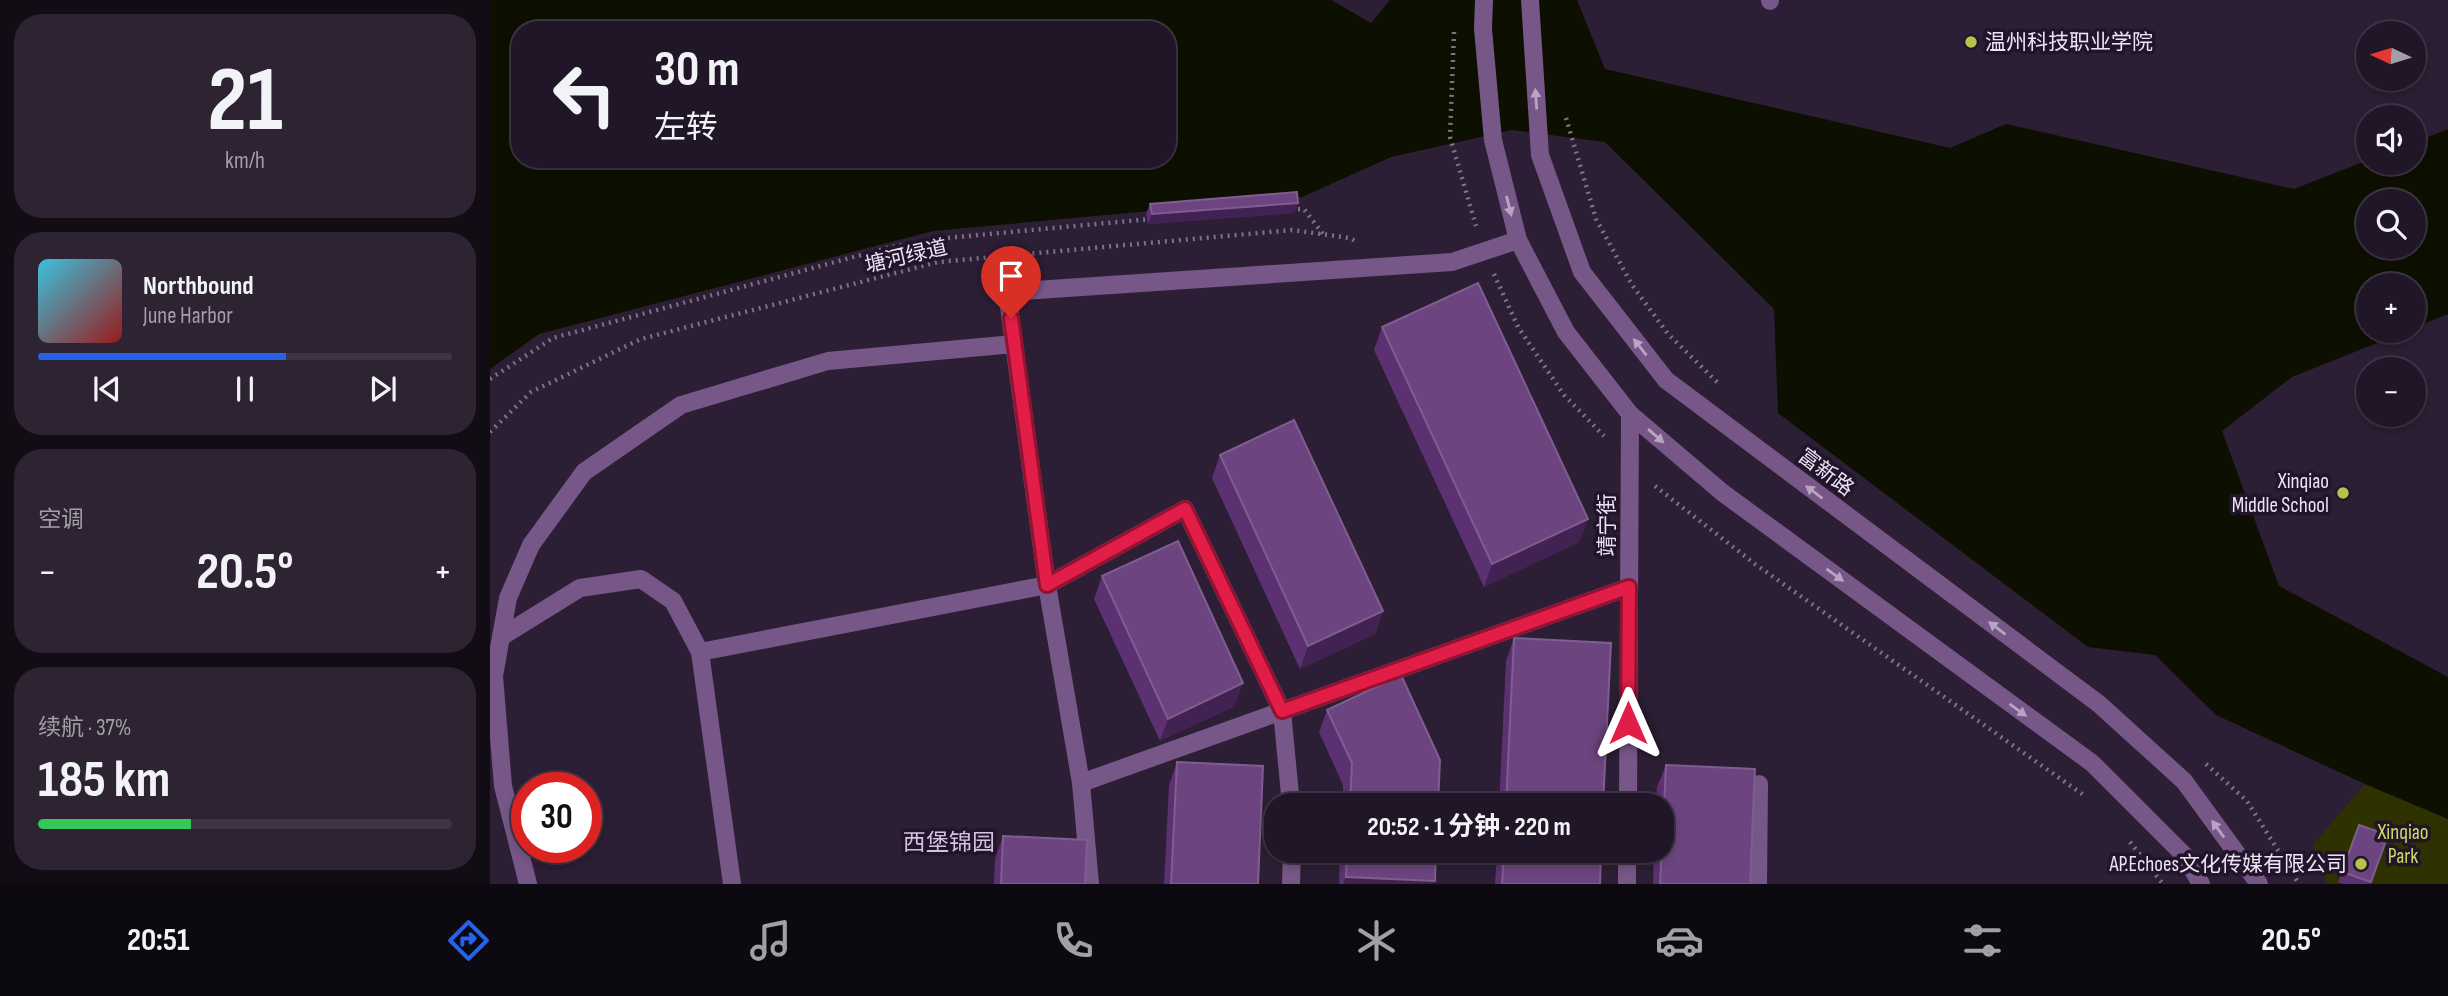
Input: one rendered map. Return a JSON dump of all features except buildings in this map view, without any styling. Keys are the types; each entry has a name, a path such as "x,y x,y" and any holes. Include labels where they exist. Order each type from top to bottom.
{"street":[{"path":"1484,0 1483,29 1493,140 1518,240 1566,332 1630,414 1723,493 2092,763 2185,856 2201,884"},
{"name":"富新路","path":"1530,0 1540,155 1582,272 1666,380 2099,704 2184,781 2259,884"},
{"path":"1090,884 1081,783 1047,585 1007,292 1452,262 1518,240"},
{"path":"528,884 503,786 494,676 508,598 531,545 584,472 681,405 828,361 1014,344"},
{"name":"靖宁街","path":"1628,793 1630,414"},
{"path":"700,652 1047,585 1185,509 1282,711 1290,793"},
{"path":"501,637 580,588 641,579 673,601 700,652 732,884"},
{"path":"1081,783 1629,587"},
{"path":"1758,884 1759,784"},
{"path":"1290,884 1291,863"},
{"path":"1627,863 1627,884"}],"path":[{"path":"1450,137 1454,27"},
{"path":"1563,106 1596,219 1632,285 1668,334 1724,388"},
{"path":"1286,209 1304,209 1324,234"},
{"path":"490,379 553,338 887,248 936,239 1155,219"},
{"name":"塘河绿道","path":"490,432 531,392 641,339 938,261 1292,230 1350,238 1398,265"},
{"path":"2200,758 2247,801 2299,884"}],"green space":[{"name":"Xinqiao Park","path":"2365,784 2448,819 2448,884 2327,884 2313,845"}],"shaded area":[{"path":"490,0 1331,0 1371,23 1390,0 1577,0 1605,69 1950,148 2006,124 2294,189 2356,165 2356,175 2426,175 2426,138 2448,129 2448,314 2426,323 2426,273 2356,273 2356,343 2377,343 2292,377 2222,431 2279,586 2448,677 2448,819 2216,715 2155,655 2088,647 1778,413 1774,309 1605,142 1512,130 1391,157 1302,197 933,231 539,334 490,369"}],"place":[{"name":"温州科技职业学院","path":"1971,42"},
{"name":"Xinqiao Middle School","path":"2343,493"},
{"name":"AP.Echoes文化传媒有限公司","path":"2361,864"}],"district":[{"name":"西堡锦园","path":"949,842"}],"route":[{"path":"1011,318 1047,585 1185,509 1282,711 1629,587 1628,723"}]}
